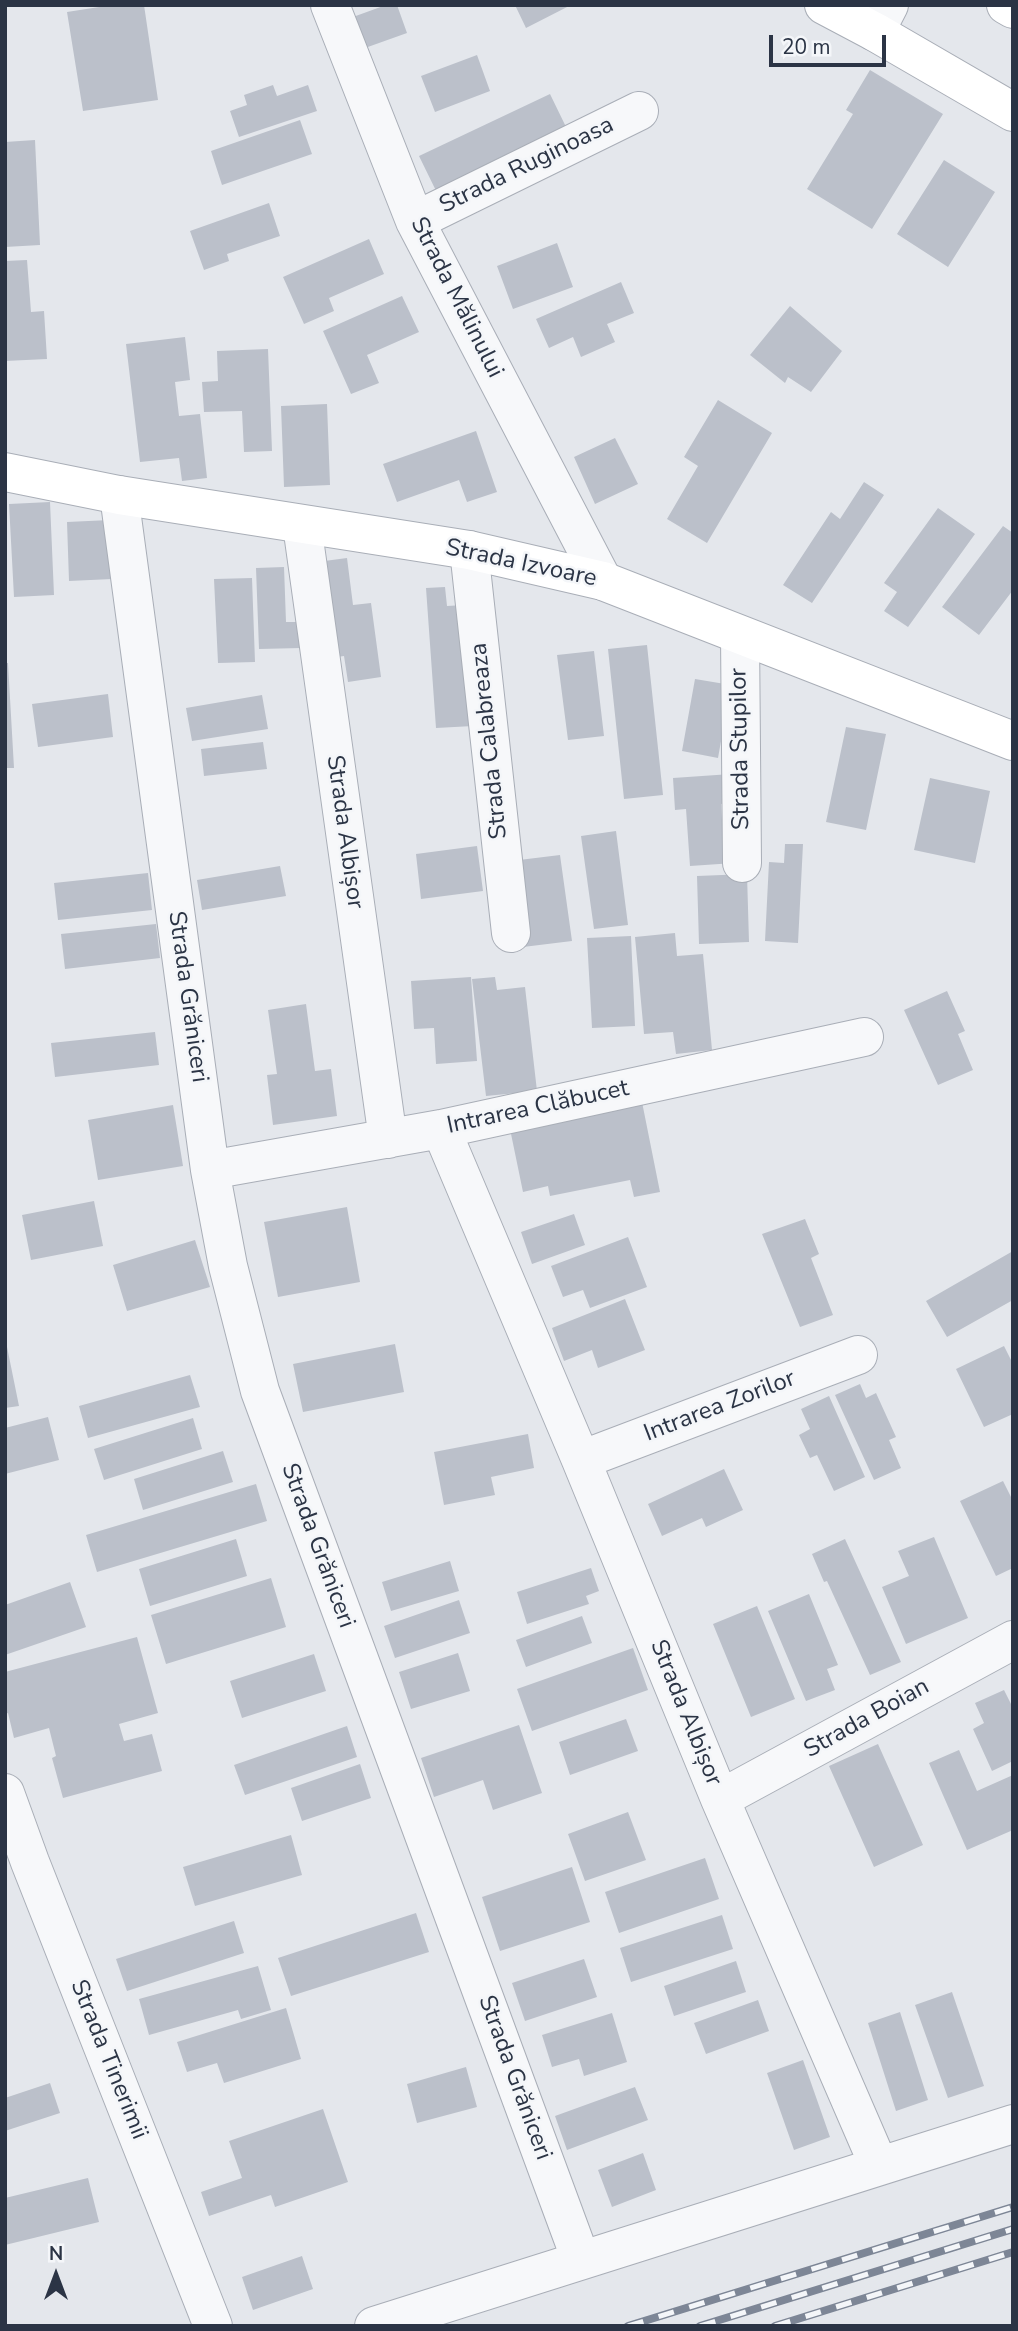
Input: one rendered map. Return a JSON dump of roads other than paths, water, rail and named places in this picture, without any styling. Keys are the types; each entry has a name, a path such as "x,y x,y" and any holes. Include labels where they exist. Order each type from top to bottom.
{"street":[{"name":"Strada Mălinului","path":"330,5 415,221 603,581"},
{"path":"824,5 882,19 1013,112"},
{"path":"1006,5 1013,9"},
{"name":"Strada Ruginoasa","path":"415,221 639,111"},
{"name":"Strada Izvoare","path":"5,472 118,495 469,550 603,581 1013,741"},
{"name":"Strada Grăniceri","path":"118,495 210,1170 228,1266 260,1391 581,2260"},
{"name":"Strada Albișor","path":"302,525 388,1139"},
{"name":"Strada Calabreaza","path":"469,550 510,933"},
{"name":"Strada Stupilor","path":"740,635 743,863"},
{"name":"Intrarea Clăbucet","path":"210,1170 441,1129 864,1037"},
{"name":"Strada Albișor","path":"441,1129 720,1799 879,2166"},
{"name":"Intrarea Zorilor","path":"581,1460 858,1355"},
{"name":"Strada Boian","path":"720,1799 1013,1640"},
{"name":"Strada Tinerimii","path":"5,1793 18,1866 213,2326"},
{"path":"374,2326 1013,2124"}],"railway":[{"path":"628,2326 1013,2207"},
{"path":"700,2326 1013,2229"},
{"path":"775,2326 1013,2252"}]}
